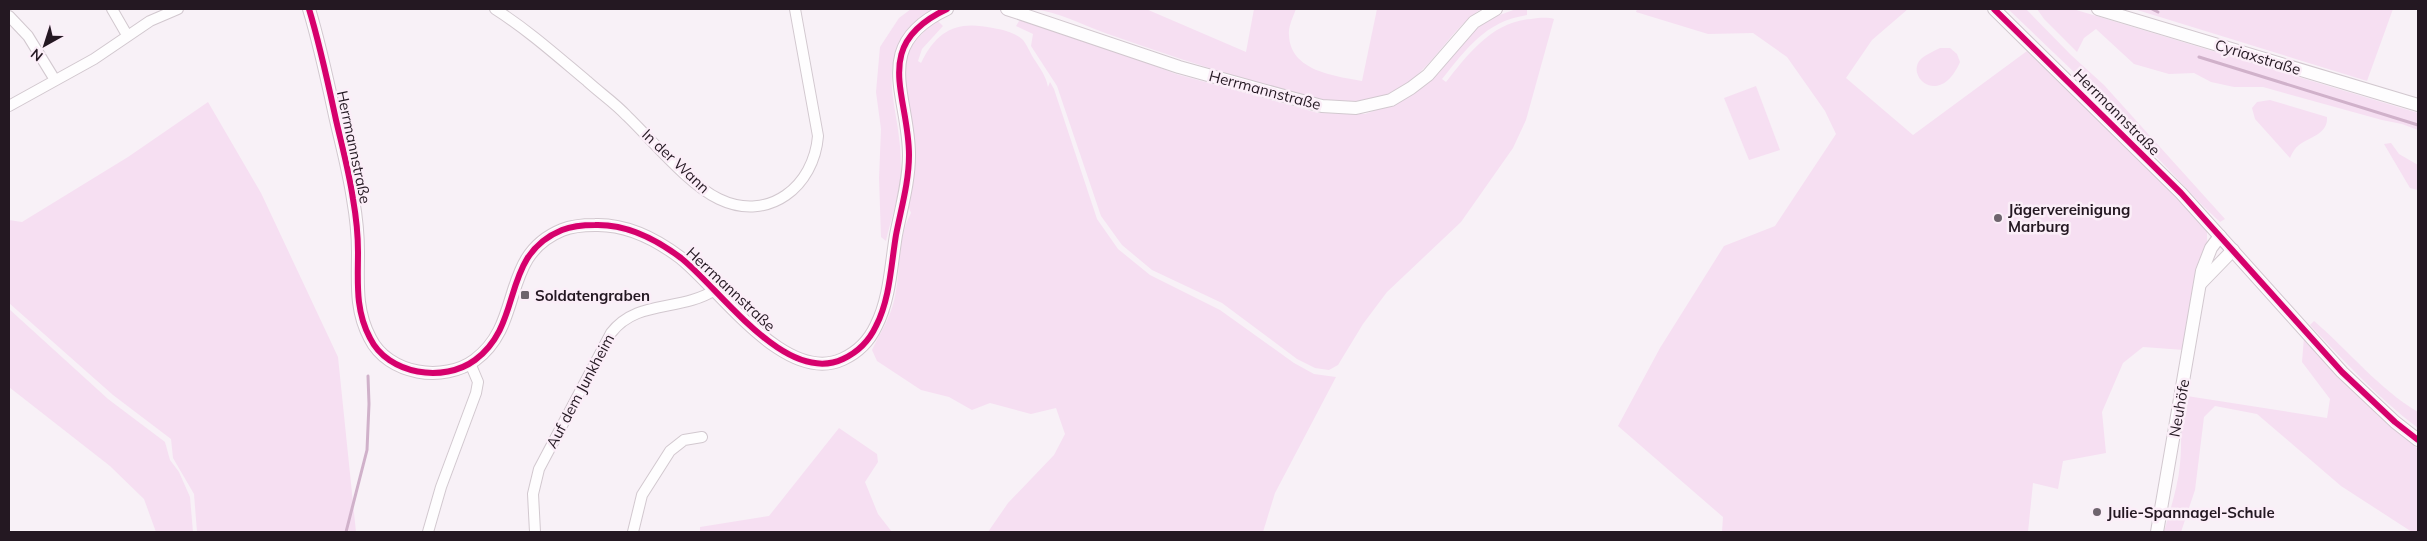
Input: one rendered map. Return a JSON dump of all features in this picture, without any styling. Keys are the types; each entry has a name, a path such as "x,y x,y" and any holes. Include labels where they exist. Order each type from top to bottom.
{"street":[{"path":"112,9 127,35"},
{"path":"9,106 94,58 150,21 178,9"},
{"name":"Herrmannstraße","path":"309,9 350,178 357,243 358,300 370,340 387,357 412,371 438,372 470,363 492,345 500,332 516,280 529,256 542,242 568,228 589,225 611,225 642,234 682,260 716,290 760,334 795,359 815,363 838,361 857,350 868,340 885,303 907,174 908,139 899,89 898,72 900,59 914,32 947,9"},
{"name":"In der Wann","path":"494,9 527,30 625,113 700,186 726,202 754,206 777,200 796,188 812,164 817,147 818,136 795,9"},
{"name":"Herrmannstraße","path":"1007,9 1179,67 1295,99 1342,108 1378,104 1403,94 1428,75 1474,22 1496,9"},
{"name":"Herrmannstraße","path":"1994,9 2181,193 2342,372 2395,422 2418,440"},
{"name":"Cyriaxstraße","path":"2098,9 2418,104"},
{"path":"9,16 28,36 54,80"},
{"name":"Neuhöfe","path":"2157,532 2204,263 2220,236"},
{"path":"2200,283 2233,250"},
{"name":"Auf dem Junkheim","path":"535,532 532,494 539,469 611,333 626,318 637,312 688,303 716,290"},
{"path":"428,532 441,487 476,393 478,382 470,363"},
{"path":"633,532 642,495 670,451 684,440 702,437"}],"shaded area":[{"path":"911,9 933,9 912,27 899,46 893,64 892,82 900,145 901,170 897,197 886,241 881,237 879,178 881,129 876,92 880,47 899,18"},
{"path":"1033,9 1146,9 1246,52 1254,9 1296,9 1289,35 1291,47 1297,57 1316,70 1362,81 1377,9 1481,9 1457,30 1414,78 1400,88 1370,99 1340,102 1317,100 1292,94 1162,53 1060,16"},
{"path":"1516,9 1527,9 1527,15 1500,23 1478,38 1442,79 1446,82 1473,50 1493,32 1517,21 1554,19 1526,120 1513,148 1461,222 1387,292 1363,324 1338,365 1329,370 1315,368 1297,359 1222,303 1152,270 1122,245 1101,216 1057,86 1031,46 1033,34 1016,26 1021,18 1068,32 1176,74 1318,113 1365,114 1391,105 1423,86 1438,74 1473,31 1486,20"},
{"path":"1637,9 1908,9 1872,40 1846,78 1913,135 2027,51 2142,161 2207,231 2207,242 2197,270 2184,350 2143,347 2123,363 2102,412 2106,453 2063,461 2058,489 2033,483 2028,532 1722,532 1723,517 1618,426 1660,348 1724,246 1775,226 1836,134 1825,111 1787,57 1753,33 1708,34 1636,12"},
{"path":"2008,9 2026,9 2071,55 2104,85 2225,219 2220,222 2204,207 2098,95"},
{"path":"2037,9 2073,9 2418,113 2418,130 2402,124 2263,87 2234,87 2211,82 2194,73 2169,74 2134,64 2096,29 2084,38 2077,52 2044,19"},
{"path":"2134,9 2393,9 2367,81"},
{"path":"937,20 943,26 922,49 918,61 921,63 934,42 941,35 959,27 969,25 1001,30 1015,35 1024,41 1046,79 1048,87 1050,82 1054,89 1097,219 1118,249 1150,275 1220,310 1294,363 1314,374 1336,377 1275,493 1263,532 988,532 1008,503 1054,455 1065,434 1056,408 1031,414 990,403 972,410 949,397 921,390 877,361 872,350 893,304 901,243 911,213 906,201 902,81 909,51 914,42"},
{"path":"1940,48 1950,48 1957,54 1960,62 1952,76 1943,84 1934,86 1926,84 1920,79 1917,65 1922,58"},
{"path":"1756,86 1780,150 1749,160 1724,98"},
{"path":"2270,100 2327,117 2327,123 2322,131 2298,146 2290,158 2255,119 2252,108 2257,102"},
{"path":"208,102 261,193 338,357 356,532 197,532 194,494 173,458 171,439 113,395 9,303 9,220 22,222 128,157"},
{"path":"2391,143 2399,154 2418,165 2418,190 2410,188 2384,144"},
{"path":"9,309 108,399 165,442 170,460 179,472 190,497 193,532 156,532 144,499 110,466 9,387"},
{"path":"2314,321 2377,381 2418,412 2418,428 2375,392 2349,366 2310,325"},
{"path":"2304,337 2378,414 2418,449 2418,532 2412,532 2341,486 2257,414 2215,406 2204,417 2195,490 2181,532 2164,532 2179,473 2182,421 2187,396 2327,418 2330,399 2302,362"},
{"path":"839,428 877,454 878,462 865,482 878,514 892,532 700,532 700,527 769,516"}],"waterway":[{"path":"2152,9 2158,12"},
{"path":"2199,57 2418,125"},
{"path":"346,532 367,450 368,376"}],"cycle path":[{"path":"309,9 324,64 351,189 358,246 358,296 365,327 378,351 390,360 418,372 433,373 462,367 475,360 491,345 501,328 520,273 529,256 542,242 562,230 587,225 607,225 630,230 662,245 681,258 756,331 777,347 799,359 821,364 843,359 854,353 870,337 881,316 906,185 909,155 899,73 901,55 909,39 923,23 947,9"},
{"path":"1994,9 2181,193 2342,372 2395,422 2418,440"}],"place":[{"name":"Jägervereinigung Marburg","path":"1998,218"},
{"name":"Soldatengraben","path":"525,295"},
{"name":"Julie-Spannagel-Schule","path":"2097,512"}]}
